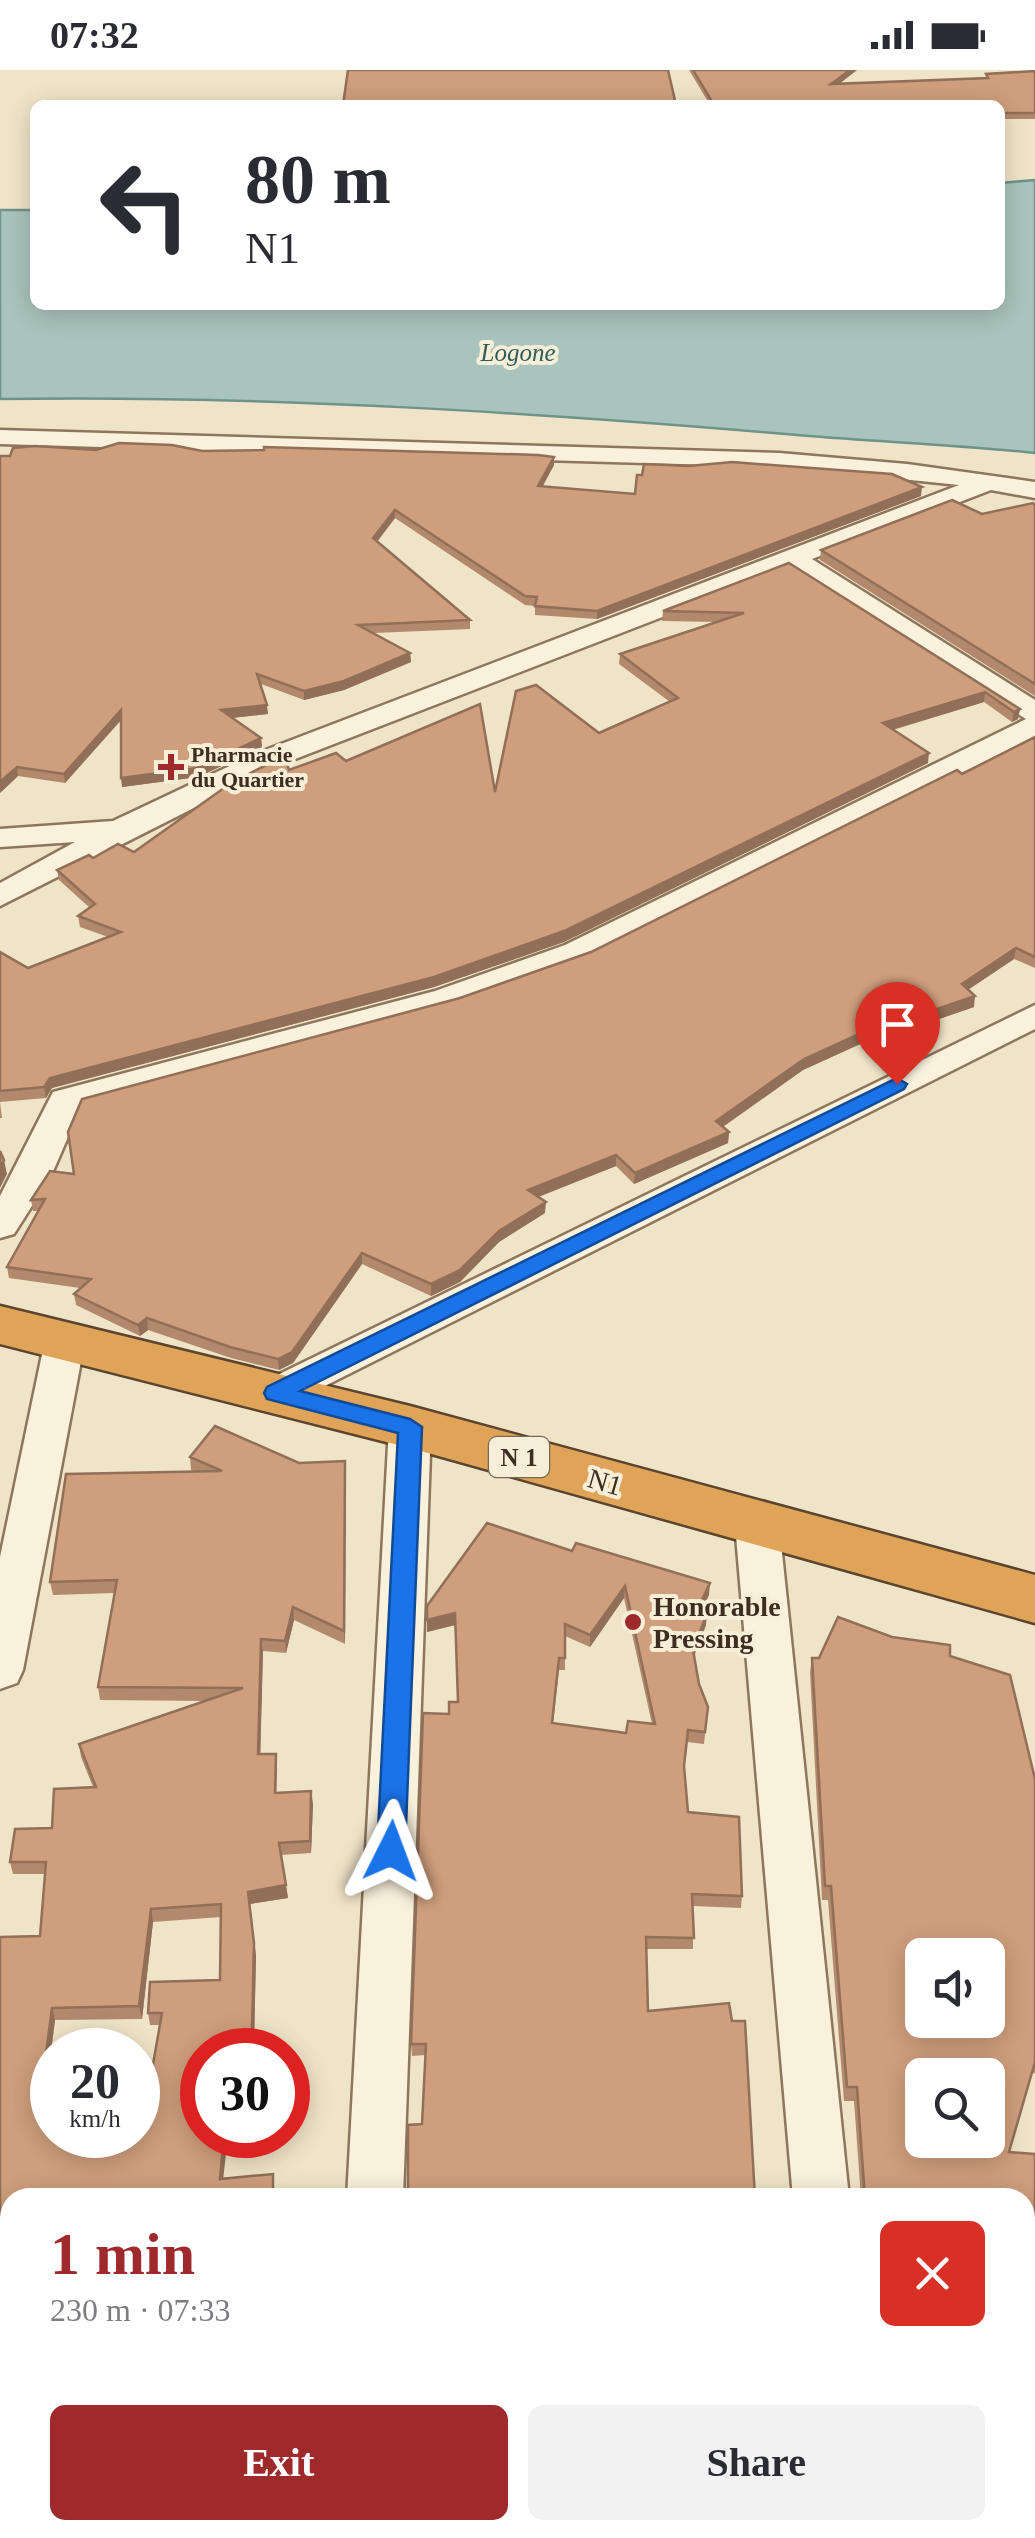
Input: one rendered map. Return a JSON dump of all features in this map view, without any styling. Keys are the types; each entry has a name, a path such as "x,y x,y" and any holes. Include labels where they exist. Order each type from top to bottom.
{"highway":[{"name":"N1","path":"0,1326 410,1427 1035,1600"}],"street":[{"path":"0,437 224,439 773,458 1035,490"},
{"path":"0,896 124,828 266,760 990,482"},
{"path":"790,557 1035,713"},
{"path":"0,1225 32,1176 60,1106 66,1100 410,1008 577,952 1035,726"},
{"path":"0,838 124,828"},
{"path":"276,1393 1035,1016"},
{"path":"0,1670 65,1340"},
{"path":"375,2188 410,1427"},
{"path":"758,1524 819,2188"}],"water":[{"name":"Logone","path":"1035,180 1035,453 405,407 0,399 0,210 30,210 30,310 1005,310 1005,183"}],"building":[{"path":"348,70 668,70 675,100 344,100"},
{"path":"693,70 850,70 831,84 988,78 986,74 1035,71 1035,113 1005,113 1005,100 711,100"},
{"path":"119,443 172,445 202,451 264,447 538,455 554,457 538,486 635,494 637,475 642,475 644,464 689,466 732,462 892,474 922,487 597,611 535,606 537,597 525,596 395,510 373,538 470,620 358,625 410,653 344,681 304,691 257,674 267,705 221,710 261,738 197,768 121,778 121,710 64,774 17,767 0,782 0,456 10,456 13,448 96,450"},
{"path":"952,500 982,514 1035,505 1035,684 821,550"},
{"path":"789,563 1020,709 1014,712 985,692 883,723 929,753 564,931 434,977 50,1078 44,1087 0,1091 0,952 28,968 121,932 78,916 95,904 57,870 89,855 93,858 118,844 134,852 231,783 278,759 285,757 289,770 336,753 346,761 480,704 495,792 516,691 536,685 599,733 678,698 620,654 744,613 663,611"},
{"path":"1035,737 1035,957 1016,948 962,984 975,996 908,1019 903,1014 804,1059 716,1121 729,1132 635,1173 616,1155 528,1190 546,1202 499,1231 460,1270 431,1284 362,1253 292,1352 278,1359 147,1318 138,1325 74,1294 91,1279 7,1267 45,1199 31,1200 50,1171 74,1174 68,1132 82,1099 460,998 591,952 957,770 962,774"},
{"path":"215,1426 299,1463 345,1461 344,1631 293,1607 285,1641 261,1639 258,1754 276,1754 275,1793 311,1791 310,1841 279,1843 286,1885 248,1892 254,1943 252,2028 180,2028 180,2158 222,2158 220,2179 273,2174 273,2188 0,2188 0,1937 40,1936 46,1862 10,1862 15,1829 52,1828 54,1789 96,1787 79,1744 243,1688 98,1687 117,1580 50,1582 66,1474 222,1471 190,1457"},
{"path":"487,1523 572,1551 576,1543 710,1583 697,1610 707,1613 693,1650 708,1707 705,1732 688,1730 684,1766 688,1812 739,1817 742,1896 692,1894 694,1938 646,1937 648,2011 729,2003 732,2021 745,2021 754,2188 408,2188 408,2125 422,2124 426,2044 411,2044 423,1713 449,1714 449,1702 458,1702 455,1613 427,1620 427,1606","holes":["625,1586 655,1724 628,1721 626,1733 552,1723 559,1658 565,1658 565,1624 590,1635"]},
{"path":"838,1617 892,1637 950,1645 950,1656 1010,1675 1035,1779 1035,2062 1009,2152 1035,2154 1035,2188 864,2188 857,2087 847,2087 831,1886 825,1886 812,1658 819,1658"}],"place":[{"name":"Pharmacie du Quartier","path":"171,767"},
{"name":"Honorable Pressing","path":"633,1622"}],"route":[{"path":"391,1851 410,1427 276,1393 897,1084"}]}
